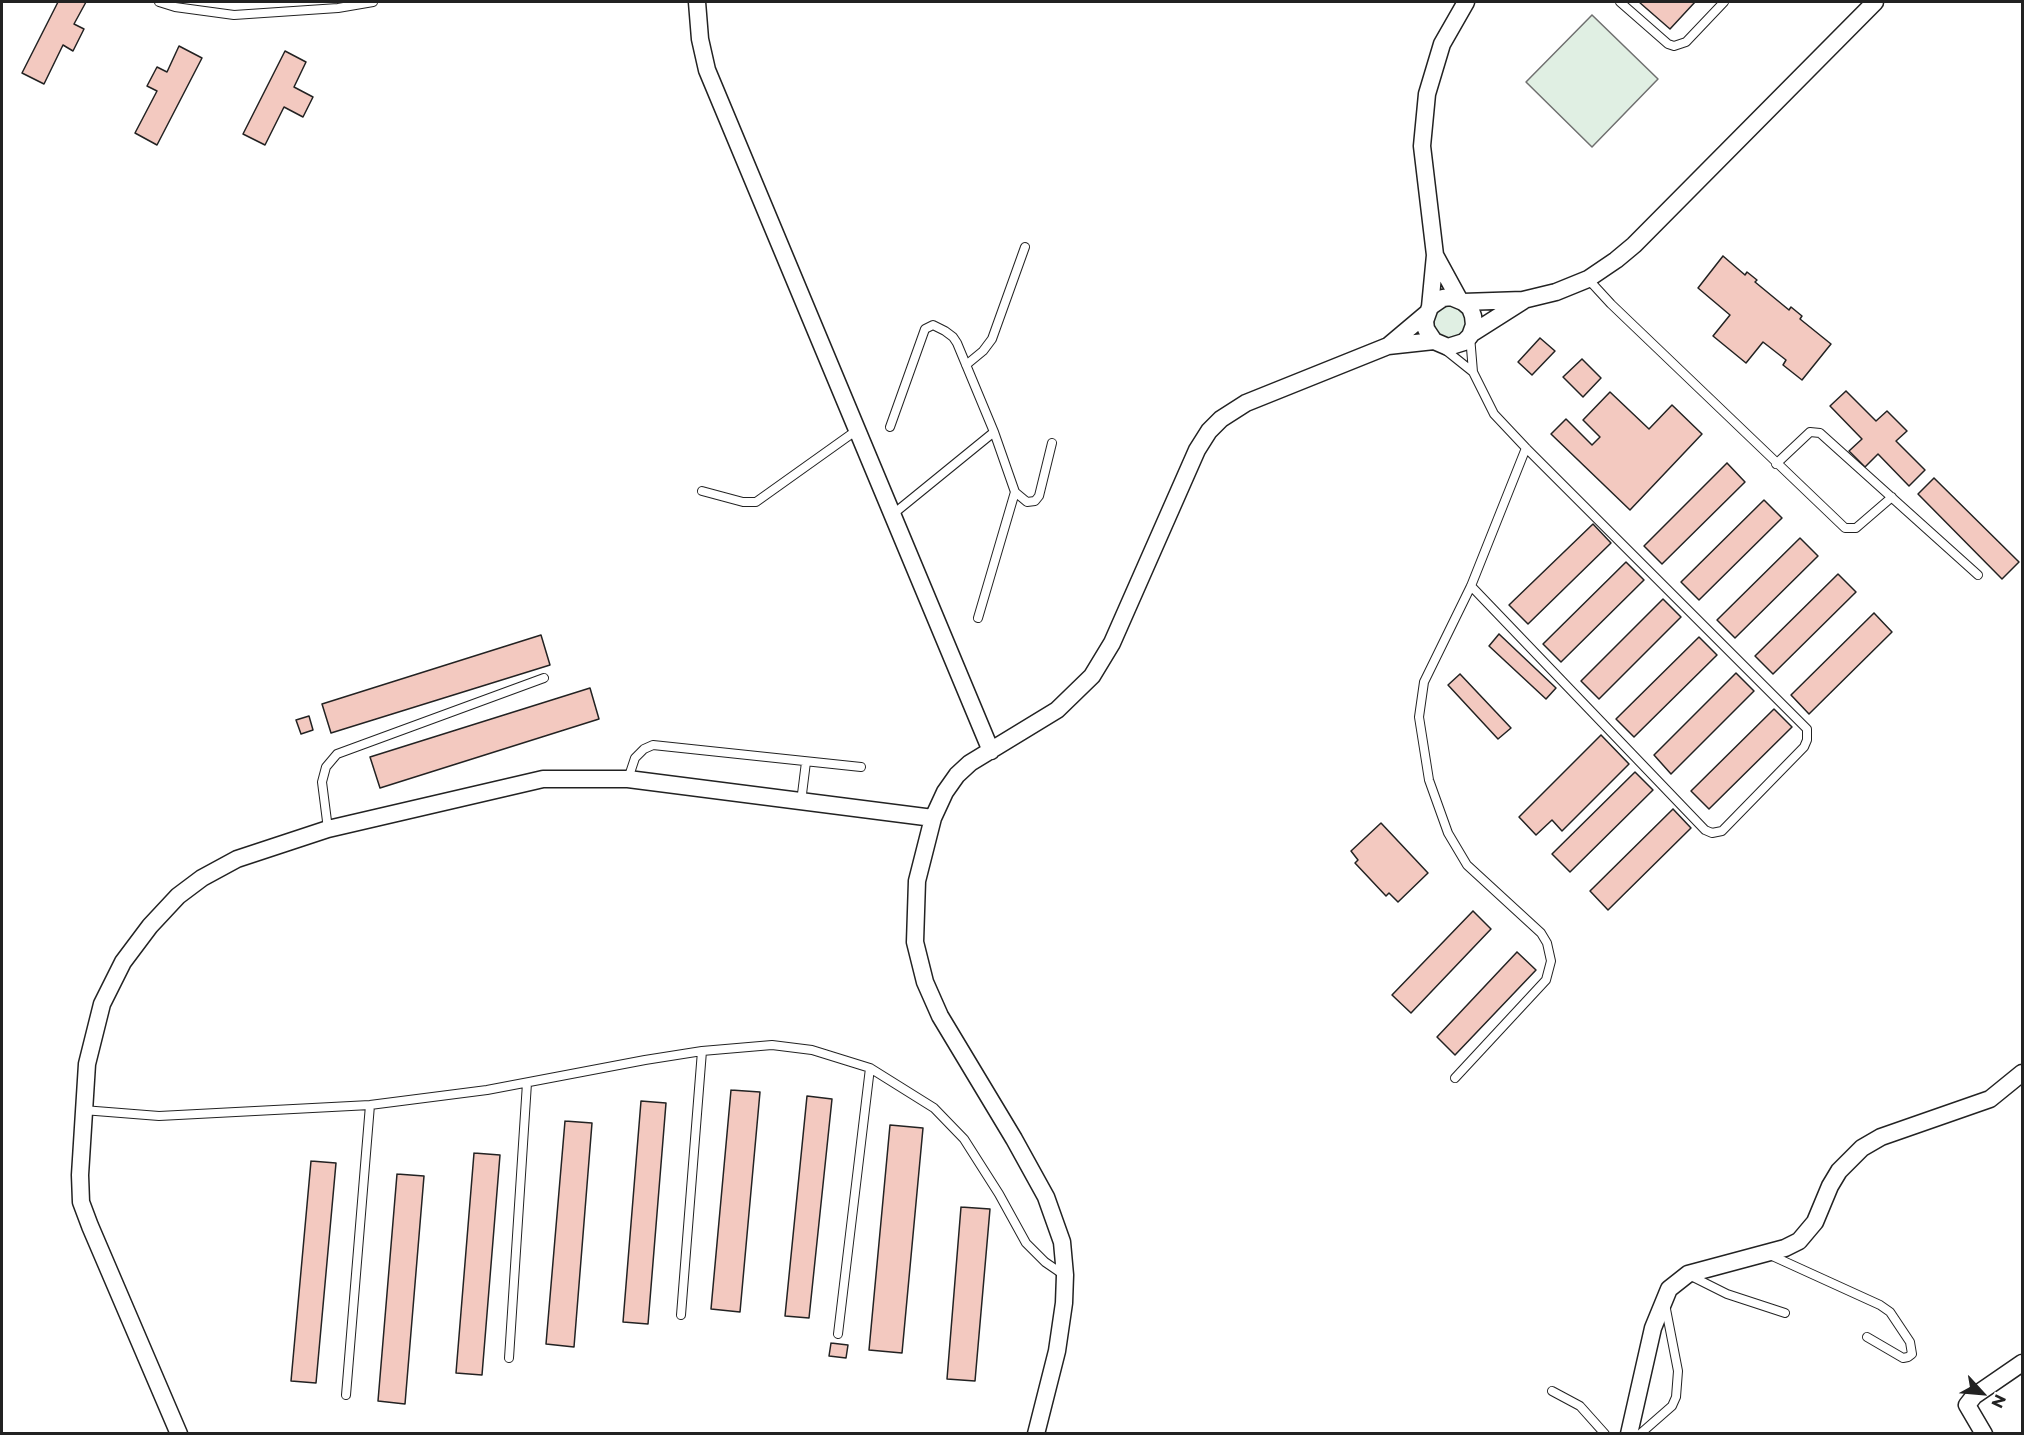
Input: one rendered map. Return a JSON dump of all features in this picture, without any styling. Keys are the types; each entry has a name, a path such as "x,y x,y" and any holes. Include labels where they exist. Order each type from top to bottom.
{"street":[{"path":"697,2 700,39 707,70 991,751"},
{"path":"1437,343 1426,328 1435,255 1422,146 1427,94 1442,44 1466,2"},
{"path":"1388,346 1443,298 1461,301 1523,300 1556,292 1588,279 1634,245 1875,2"},
{"path":"1435,255 1461,301 1470,308 1474,325 1470,335"},
{"path":"1036,1434 1057,1351 1064,1304 1065,1275 1062,1242 1046,1197 940,1016 925,982 915,942 917,881 933,818 945,792 957,775 970,763 1057,710 1092,676 1104,659 1137,589 1197,450 1209,431 1221,419 1246,403 1388,346 1437,343 1448,347 1456,346 1523,300"},
{"path":"179,1434 81,1202 80,1175 87,1064 102,1004 123,962 150,926 178,896 202,878 237,859 328,829 543,779 628,779 933,818"},
{"path":"1629,1434 1653,1328 1670,1289 1688,1274 1785,1248 1799,1240 1815,1222 1839,1171 1862,1148 1881,1137 1990,1099 2022,1073"},
{"path":"1984,1434 1967,1405 1974,1396 2022,1364"}],"lane":[{"path":"159,2 234,15 338,8 374,2"},
{"path":"1620,2 1668,44 1674,46 1686,42 1724,2"},
{"path":"966,365 983,351 992,339 1024,247"},
{"path":"1588,279 1776,464 1845,528 1856,528 1892,497"},
{"path":"890,427 925,328 933,325 953,337 994,432 1015,492 1027,502 1035,501 1038,496 1052,443"},
{"path":"1470,335 1473,372 1494,414 1808,729 1804,747 1722,831 1712,833 1705,830 1471,586"},
{"path":"1437,343 1473,372"},
{"path":"702,491 743,502 756,502 857,430"},
{"path":"892,516 994,432"},
{"path":"1776,464 1810,432 1820,433 1978,575"},
{"path":"1455,1078 1546,981 1551,961 1547,943 1541,933 1467,865 1448,833 1429,780 1419,717 1424,682 1471,586 1526,448"},
{"path":"978,618 1015,492"},
{"path":"328,829 322,782 326,767 337,754 544,678"},
{"path":"628,779 635,758 644,749 653,745 861,767"},
{"path":"801,802 807,762"},
{"path":"83,1110 159,1116 369,1105 487,1090 702,1051 772,1046 812,1050 870,1068 934,1108 964,1139 999,1194 1026,1243 1045,1262 1065,1275"},
{"path":"681,1315 702,1051"},
{"path":"838,1334 870,1068"},
{"path":"509,1358 527,1083"},
{"path":"346,1395 369,1105"},
{"path":"1765,1252 1880,1305 1890,1312 1910,1342 1912,1353 1903,1358 1868,1337"},
{"path":"1688,1274 1727,1294 1785,1313"},
{"path":"1640,1434 1672,1406 1678,1386 1675,1350 1664,1299"},
{"path":"1552,1391 1580,1406 1605,1434"}],"green space":[{"path":"1592,15 1658,79 1592,147 1526,82"},
{"path":"1450,306 1461,311 1466,322 1461,333 1450,338 1439,333 1434,322 1439,311"}],"building":[{"path":"58,2 86,2 74,24 84,29 73,51 63,45 44,84 22,73"},
{"path":"1639,2 1695,2 1670,29"},
{"path":"179,46 202,58 157,145 135,133 157,91 147,86 157,67 167,72"},
{"path":"285,51 306,62 294,87 313,97 303,117 284,107 265,145 243,134"},
{"path":"1723,256 1745,275 1747,272 1757,280 1755,282 1789,310 1791,307 1802,316 1800,319 1831,344 1802,380 1783,365 1786,360 1763,342 1746,363 1713,336 1730,315 1698,288"},
{"path":"1540,338 1555,351 1532,375 1518,362"},
{"path":"1582,359 1601,378 1583,397 1563,377"},
{"path":"1846,391 1876,421 1887,411 1907,431 1896,441 1925,470 1909,486 1878,454 1865,467 1849,451 1862,439 1830,406"},
{"path":"1610,392 1649,429 1672,405 1702,434 1630,510 1551,434 1566,419 1592,445 1600,437 1583,420"},
{"path":"1727,463 1745,482 1662,564 1644,546"},
{"path":"1934,478 2019,562 2002,579 1918,494"},
{"path":"1764,500 1782,518 1699,600 1681,582"},
{"path":"1593,524 1611,543 1528,624 1509,605"},
{"path":"1800,538 1818,556 1735,638 1717,620"},
{"path":"1626,562 1644,580 1561,662 1543,644"},
{"path":"1838,574 1856,592 1773,674 1755,656"},
{"path":"1663,599 1681,617 1599,699 1581,681"},
{"path":"1874,613 1892,632 1809,714 1791,695"},
{"path":"1499,634 1556,688 1546,699 1489,646"},
{"path":"541,635 550,665 331,733 322,704"},
{"path":"1699,637 1717,655 1634,737 1616,719"},
{"path":"1736,673 1754,691 1671,774 1654,755"},
{"path":"1460,674 1511,728 1498,739 1448,685"},
{"path":"590,688 599,719 380,788 370,757"},
{"path":"1774,709 1792,727 1709,809 1691,791"},
{"path":"309,716 313,730 301,734 296,720"},
{"path":"1601,735 1629,764 1562,831 1552,820 1536,835 1519,817"},
{"path":"1635,772 1653,790 1570,872 1552,854"},
{"path":"1673,809 1691,828 1608,910 1590,891"},
{"path":"1381,823 1428,873 1398,902 1389,893 1386,896 1355,863 1358,860 1351,851"},
{"path":"1473,911 1491,929 1411,1013 1392,995"},
{"path":"1517,952 1536,970 1455,1055 1437,1037"},
{"path":"731,1090 760,1092 740,1312 711,1309"},
{"path":"807,1096 832,1099 809,1318 785,1316"},
{"path":"641,1101 666,1103 648,1324 623,1322"},
{"path":"565,1121 592,1123 574,1347 546,1344"},
{"path":"890,1125 923,1128 902,1353 869,1350"},
{"path":"474,1153 500,1155 482,1375 456,1373"},
{"path":"311,1161 336,1163 316,1383 291,1381"},
{"path":"397,1174 424,1176 405,1404 378,1401"},
{"path":"961,1207 990,1209 975,1381 947,1379"},
{"path":"831,1343 848,1345 846,1358 829,1356"}]}
